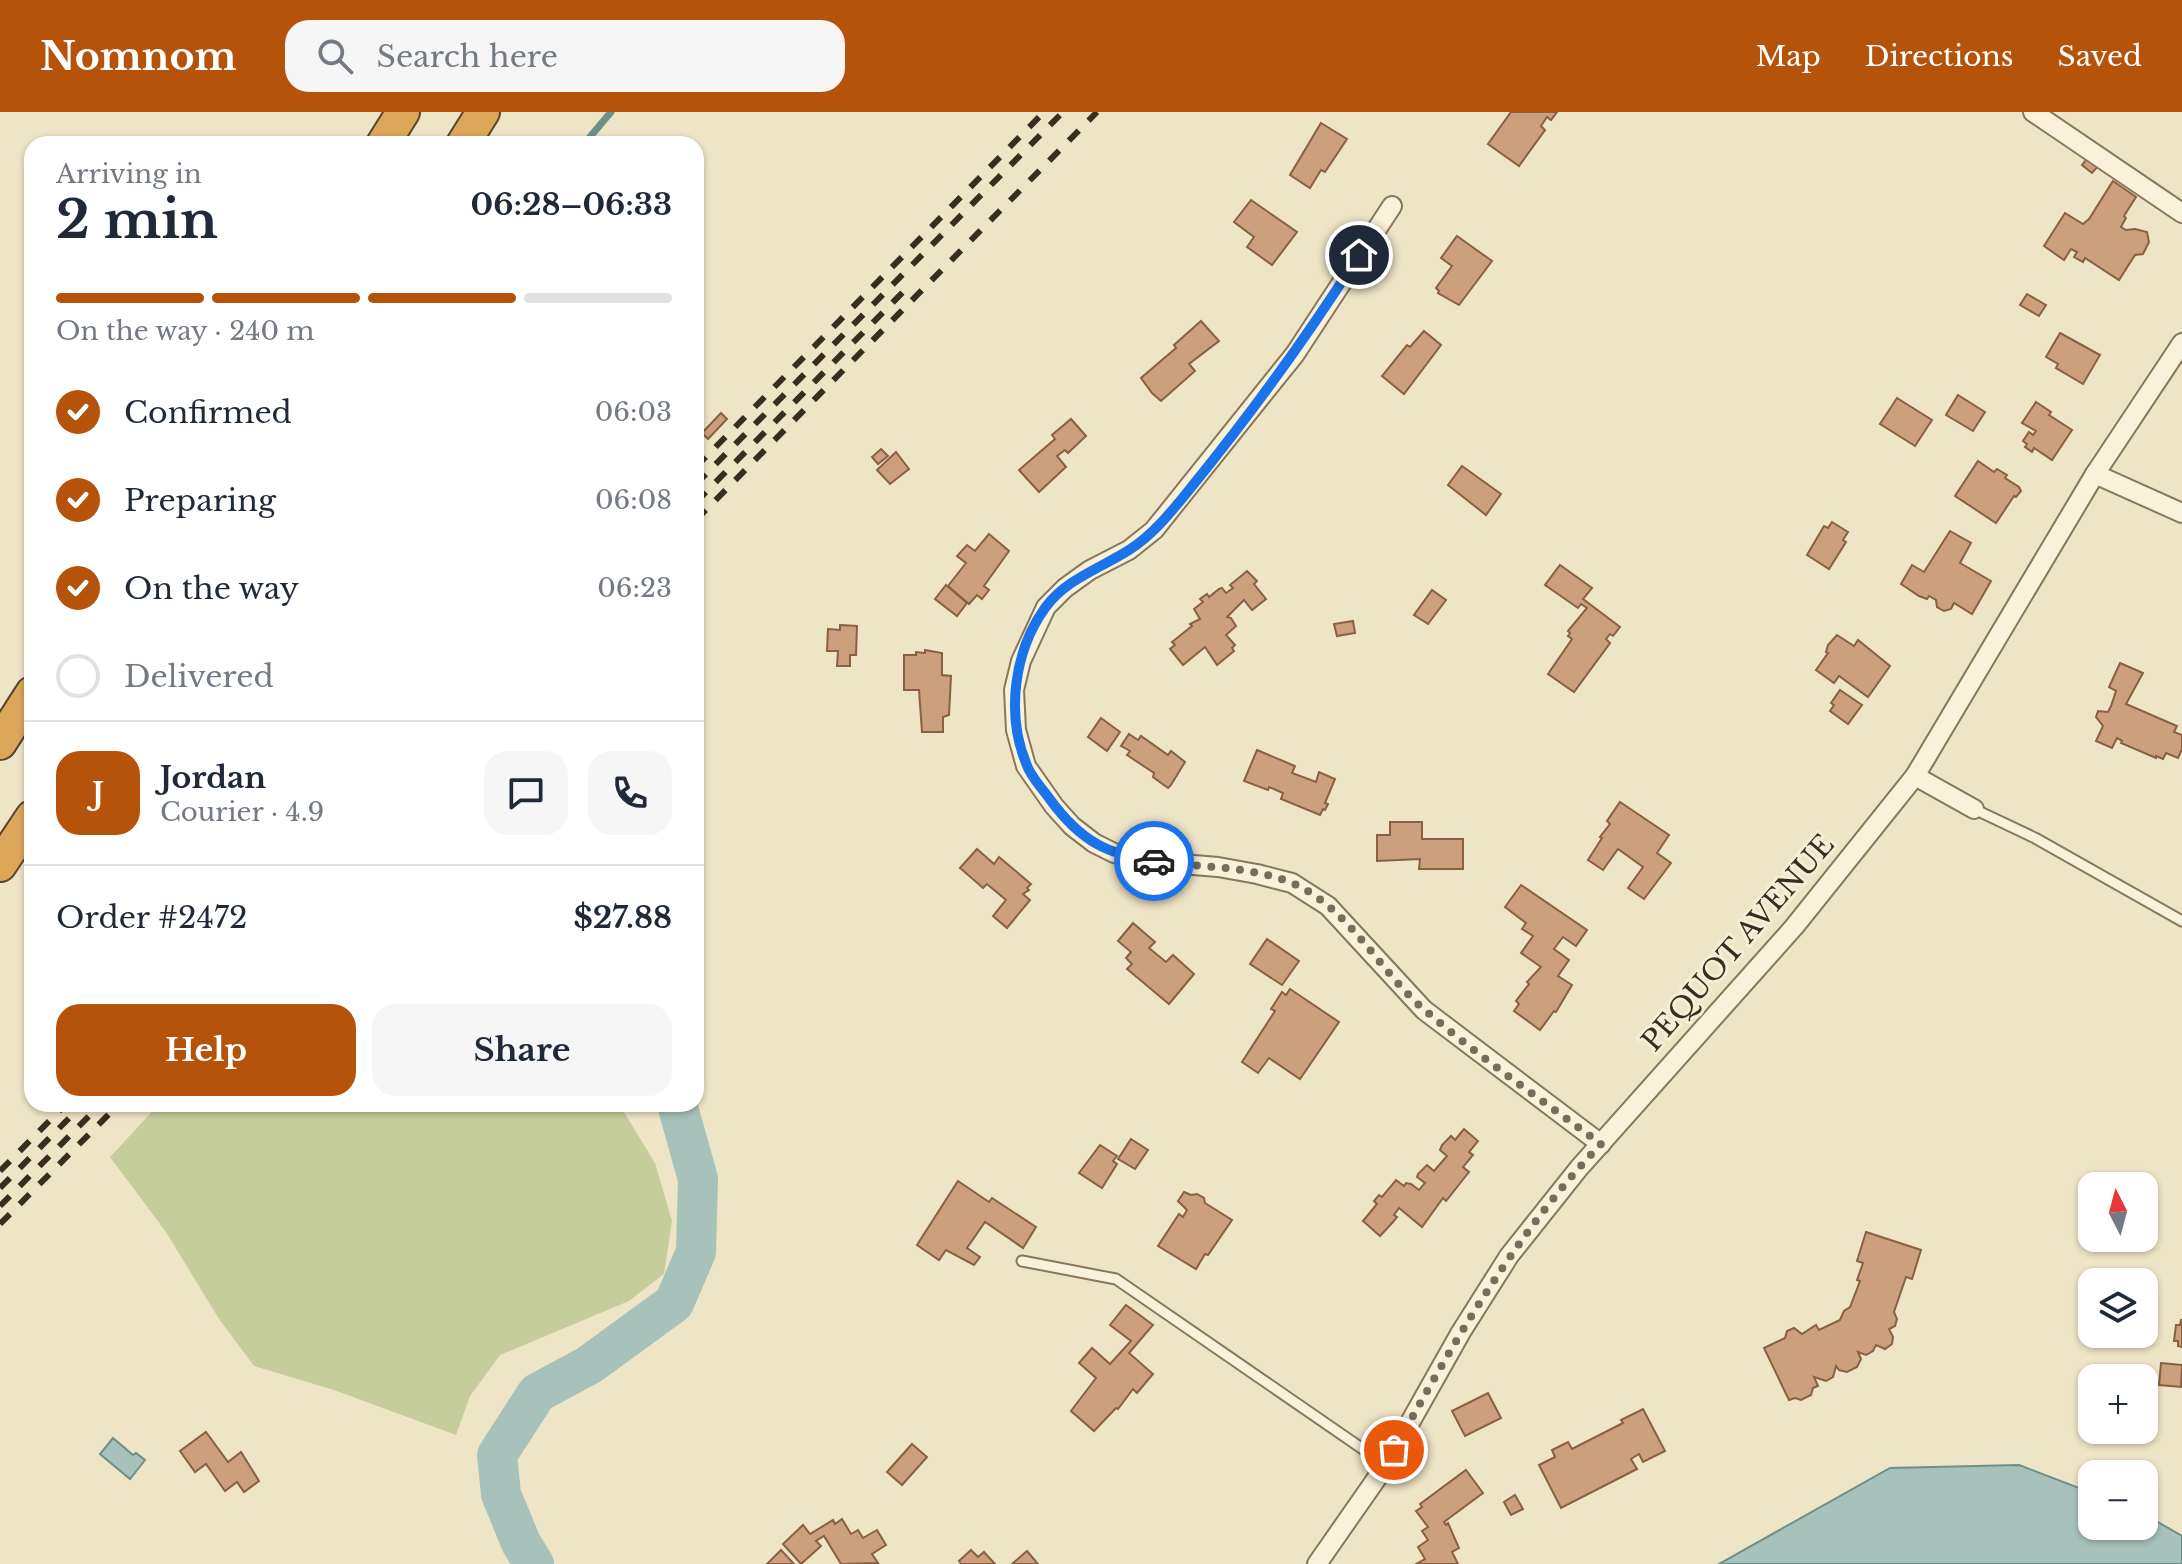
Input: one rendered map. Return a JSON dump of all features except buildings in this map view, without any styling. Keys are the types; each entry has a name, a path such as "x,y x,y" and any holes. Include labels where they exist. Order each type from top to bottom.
{"highway":[{"path":"388,136 403,112"},
{"path":"468,136 483,112"},
{"path":"0,743 24,706"},
{"path":"0,865 24,829"}],"street":[{"path":"2033,112 2182,213"},
{"path":"1392,206 1295,354 1154,530 1129,550 1090,570 1046,607 1025,650 1014,690 1016,730 1026,766 1072,826 1094,843 1114,853 1157,862 1218,867 1292,883 1328,906 1424,1010 1601,1144"},
{"name":"PEQUOT AVENUE","path":"1317,1564 1386,1465 1461,1332 1509,1256 1579,1168 1794,927 1915,776 2095,474 2182,343"},
{"path":"2095,474 2182,513"},
{"path":"1915,776 1974,809"}],"lane":[{"path":"1974,809 2035,838 2182,921"},
{"path":"1022,1261 1116,1279 1386,1465"}],"green space":[{"path":"152,1112 624,1112 655,1163 672,1221 664,1274 629,1301 500,1355 470,1396 456,1435 334,1390 254,1366 219,1319 166,1232 110,1157"}],"water":[{"path":"113,1438 133,1455 136,1453 145,1460 130,1479 100,1454"},
{"path":"2019,1465 2078,1488 2078,1540 2158,1540 2158,1522 2182,1536 2182,1564 1719,1564 1890,1468"}],"waterway":[{"path":"591,136 611,112"},
{"path":"534,1564 521,1543 501,1494 497,1455 537,1393 589,1365 674,1303 696,1252 698,1179 679,1112"}],"railway":[{"path":"704,459 1044,112"},
{"path":"704,476 1063,112"},
{"path":"704,512 1097,112"},
{"path":"704,494 904,291"},
{"path":"0,1171 58,1112"},
{"path":"0,1188 75,1112"},
{"path":"0,1206 93,1112"},
{"path":"0,1224 111,1112"}],"way so far":[{"path":"1154,861 1218,867 1292,883 1328,906 1424,1010 1601,1144 1509,1256 1461,1332 1394,1450"}],"route":[{"path":"1154,861 1114,853 1094,843 1072,826 1054,806 1026,766 1016,730 1014,690 1021,661 1046,607 1090,570 1129,550 1154,530 1189,490 1295,354 1359,255"}]}
